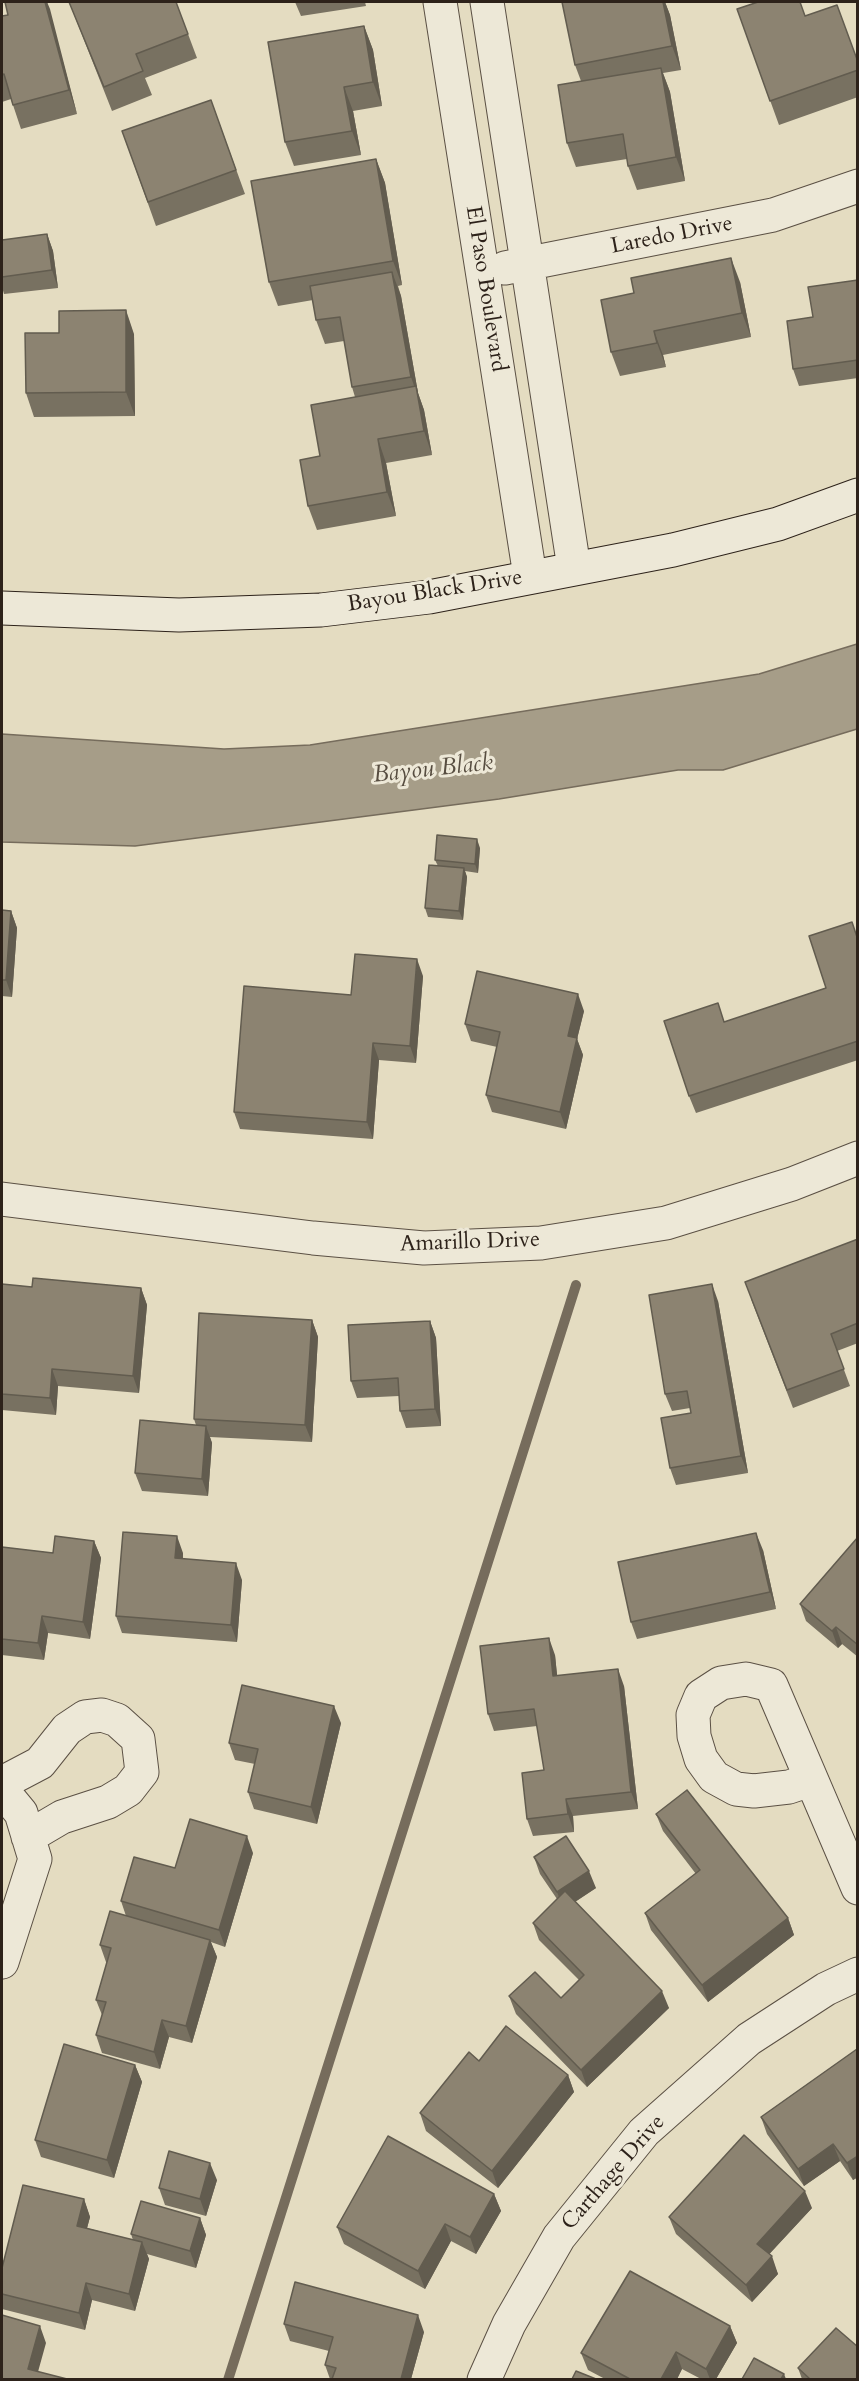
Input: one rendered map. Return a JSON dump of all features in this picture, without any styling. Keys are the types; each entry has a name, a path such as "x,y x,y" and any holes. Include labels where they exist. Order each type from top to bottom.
{"street":[{"name":"El Paso Boulevard","path":"440,2 530,576"},
{"name":"El Paso Boulevard","path":"487,2 574,568"},
{"path":"464,155 509,145"},
{"name":"Laredo Drive","path":"483,273 773,215 858,186"},
{"name":"Bayou Black Drive","path":"2,608 179,615 321,610 429,597 673,550 766,527 858,495"},
{"name":"Amarillo Drive","path":"2,1199 313,1238 424,1248 541,1242 666,1223 792,1184 858,1158"},
{"path":"2,1783 40,1763 67,1730 86,1717 102,1714 117,1720 138,1739 142,1772 128,1790 108,1803 62,1817 28,1837"},
{"path":"810,1780 858,1888"},
{"path":"2,1790 21,1813 34,1859 2,1962"},
{"name":"Carthage Drive","path":"484,2379 508,2324 559,2237 644,2132 749,2039 825,1989 858,1974"}],"water":[{"name":"Bayou Black","path":"857,644 857,729 723,770 678,770 499,799 135,846 2,842 2,734 224,749 310,745 759,674"}],"building":[{"path":"5,2 45,2 69,90 13,105 4,74 2,75 2,16 8,15"},
{"path":"69,2 176,2 188,34 136,54 143,71 104,87"},
{"path":"562,2 663,2 672,46 575,65"},
{"path":"758,2 800,2 805,16 837,5 858,62 858,70 770,101 737,9"},
{"path":"364,26 373,82 344,87 352,131 285,142 268,42"},
{"path":"661,68 676,157 628,166 623,134 567,143 558,85"},
{"path":"211,100 236,170 148,202 122,131"},
{"path":"376,159 393,261 269,282 251,181"},
{"path":"47,234 52,270 2,277 2,240"},
{"path":"731,258 742,313 654,331 657,343 611,352 601,300 634,293 631,278"},
{"path":"392,272 411,377 352,387 340,317 316,320 310,286"},
{"path":"858,280 858,360 793,369 787,321 813,317 808,287"},
{"path":"126,310 126,392 26,393 25,333 59,333 59,311"},
{"path":"416,386 424,431 378,439 387,492 308,506 300,460 320,456 311,405"},
{"path":"437,835 477,839 475,864 435,860"},
{"path":"429,865 464,868 459,911 425,908"},
{"path":"2,910 11,911 6,980 2,980"},
{"path":"852,922 858,940 858,1041 689,1096 664,1021 718,1003 724,1022 826,988 809,936"},
{"path":"355,954 417,959 410,1046 373,1043 367,1122 234,1112 244,986 351,995"},
{"path":"477,971 578,994 568,1036 577,1038 560,1112 486,1095 500,1032 465,1024"},
{"path":"858,1239 858,1323 831,1334 844,1369 787,1390 745,1282"},
{"path":"33,1278 141,1288 133,1376 52,1369 50,1398 2,1394 2,1284 32,1287"},
{"path":"712,1284 741,1456 670,1468 661,1418 691,1413 687,1391 665,1394 649,1295"},
{"path":"199,1313 312,1320 305,1425 194,1419"},
{"path":"430,1321 435,1409 400,1411 398,1378 351,1381 348,1325"},
{"path":"140,1420 206,1426 202,1479 135,1473"},
{"path":"123,1532 177,1536 175,1558 236,1563 231,1625 116,1616"},
{"path":"756,1533 770,1592 631,1622 618,1562"},
{"path":"55,1536 94,1541 83,1622 42,1616 38,1643 2,1639 2,1547 53,1553"},
{"path":"858,1537 858,1645 836,1627 832,1631 800,1604"},
{"path":"549,1638 553,1676 618,1669 631,1792 566,1799 568,1814 527,1819 522,1773 544,1770 534,1709 488,1714 480,1646"},
{"path":"242,1685 334,1706 311,1807 248,1792 258,1749 229,1743"},
{"path":"687,1790 788,1918 702,1985 645,1913 700,1870 656,1814"},
{"path":"190,1819 247,1836 219,1930 121,1901 134,1857 175,1868"},
{"path":"566,1836 589,1871 557,1892 534,1857"},
{"path":"565,1891 662,1991 581,2070 509,1996 535,1972 561,1998 584,1975 533,1923"},
{"path":"110,1911 210,1940 186,2026 162,2020 154,2052 96,2035 106,2002 96,2000 111,1948 100,1945"},
{"path":"506,2026 568,2075 492,2171 420,2113 469,2052 479,2061"},
{"path":"64,2044 135,2065 107,2160 35,2140"},
{"path":"857,2049 858,2156 847,2163 833,2144 798,2169 761,2117"},
{"path":"744,2135 805,2191 757,2244 772,2256 746,2285 669,2217"},
{"path":"388,2136 494,2194 470,2237 445,2224 418,2271 337,2227"},
{"path":"169,2151 210,2163 200,2199 159,2188"},
{"path":"23,2185 84,2199 77,2226 142,2242 129,2294 86,2283 79,2313 2,2294 2,2268"},
{"path":"141,2201 200,2218 190,2251 131,2234"},
{"path":"630,2271 730,2326 706,2369 676,2352 661,2379 630,2379 581,2353"},
{"path":"295,2282 418,2315 401,2379 332,2379 336,2368 325,2365 333,2337 284,2324"},
{"path":"2,2315 40,2326 28,2369 67,2379 2,2379"},
{"path":"836,2328 858,2347 858,2379 810,2379 798,2368"},
{"path":"754,2358 784,2374 781,2379 742,2379"},
{"path":"576,2371 596,2379 572,2379"}],"waterway":[{"path":"228,2380 576,1285"}]}
